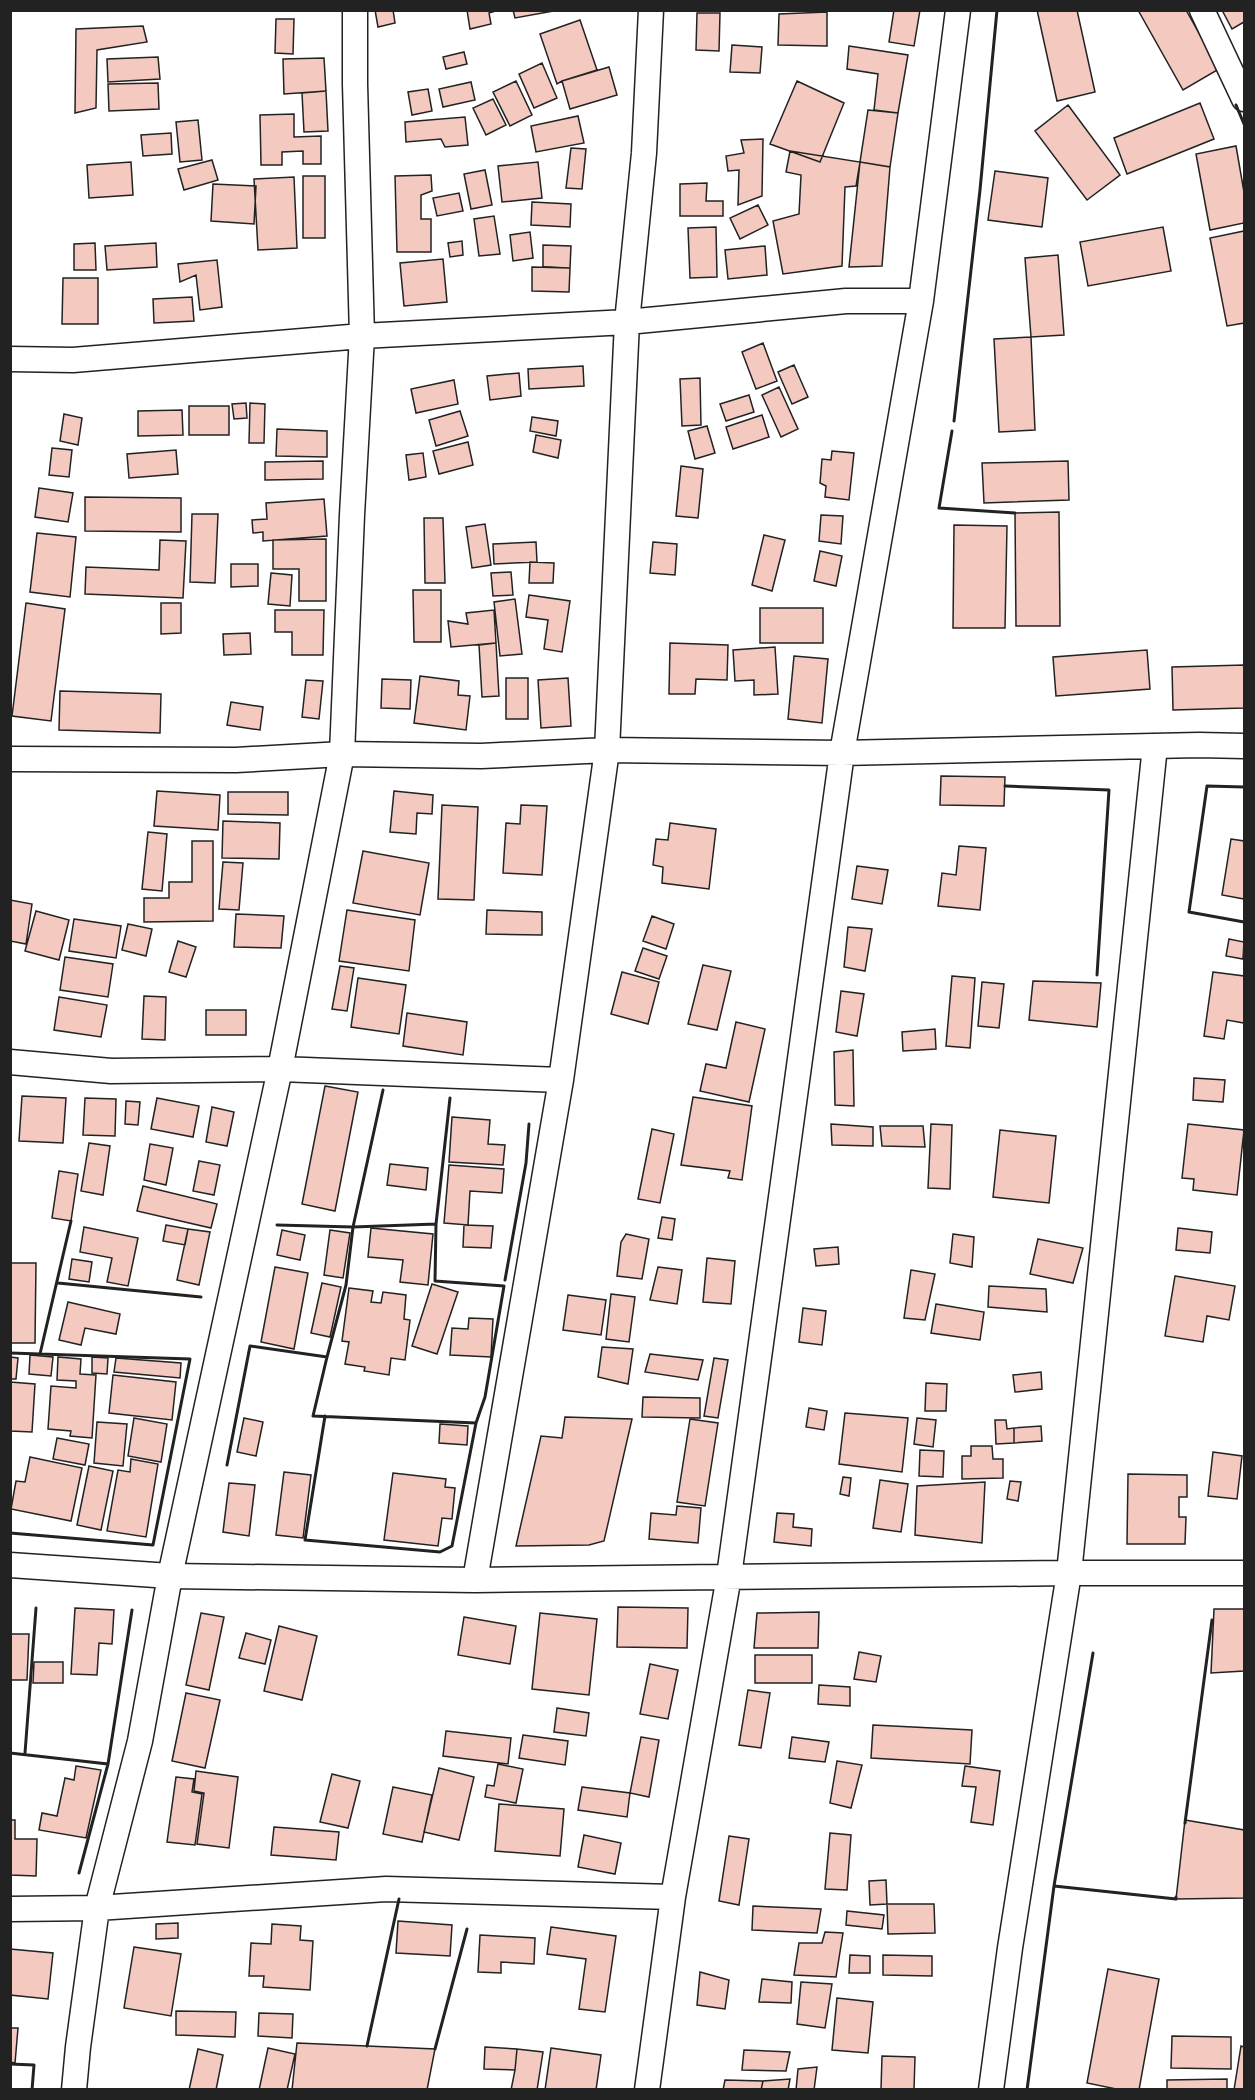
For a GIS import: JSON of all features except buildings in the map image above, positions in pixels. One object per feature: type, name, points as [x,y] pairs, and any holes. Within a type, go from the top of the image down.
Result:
[{"type":"street","points":[[74,2090],[97,1908],[140,1741],[170,1576],[280,1069],[342,754],[362,336],[355,84],[356,10]]},
{"type":"street","points":[[475,1580],[561,1080],[607,750],[627,322],[644,153],[651,10]]},
{"type":"street","points":[[647,2090],[673,1897],[729,1576],[842,753],[921,301],[958,10]]},
{"type":"street","points":[[1202,10],[1245,99]]},
{"type":"street","points":[[10,359],[73,360],[362,336],[627,322],[846,301],[921,301]]},
{"type":"street","points":[[991,2090],[1010,1947],[1069,1573],[1155,746]]},
{"type":"street","points":[[10,759],[237,760],[342,754],[481,756],[607,750],[842,753],[1245,746]]},
{"type":"street","points":[[10,1062],[111,1071],[280,1069],[561,1080]]},
{"type":"street","points":[[10,1565],[170,1576],[475,1580],[1245,1573]]},
{"type":"street","points":[[10,1909],[97,1908],[386,1889],[673,1897]]},
{"type":"wall","points":[[954,421],[980,190],[997,10]]},
{"type":"wall","points":[[1236,105],[1244,124]]},
{"type":"wall","points":[[952,431],[939,508],[1015,513]]},
{"type":"wall","points":[[1005,786],[1109,790],[1097,975]]},
{"type":"wall","points":[[1244,787],[1207,786],[1189,912],[1244,922]]},
{"type":"wall","points":[[327,1357],[346,1285],[353,1227],[383,1090]]},
{"type":"wall","points":[[277,1225],[353,1227],[436,1224],[450,1098]]},
{"type":"wall","points":[[505,1280],[526,1163],[529,1124]]},
{"type":"wall","points":[[40,1354],[71,1221]]},
{"type":"wall","points":[[325,1416],[305,1540],[440,1552],[452,1546],[476,1423],[485,1397],[504,1286],[435,1281],[436,1224]]},
{"type":"wall","points":[[58,1283],[201,1297]]},
{"type":"wall","points":[[227,1465],[250,1346],[327,1357],[313,1416],[476,1423]]},
{"type":"wall","points":[[10,1353],[190,1359],[153,1545],[10,1533]]},
{"type":"wall","points":[[25,1753],[36,1608]]},
{"type":"wall","points":[[79,1873],[108,1764],[132,1610]]},
{"type":"wall","points":[[1185,1823],[1212,1620]]},
{"type":"wall","points":[[1054,1886],[1093,1653]]},
{"type":"wall","points":[[10,1753],[108,1764]]},
{"type":"wall","points":[[1027,2090],[1054,1886],[1176,1899],[1176,1897]]},
{"type":"wall","points":[[367,2046],[399,1899]]},
{"type":"wall","points":[[435,2049],[467,1929]]},
{"type":"wall","points":[[10,2064],[34,2065],[32,2090]]}]
